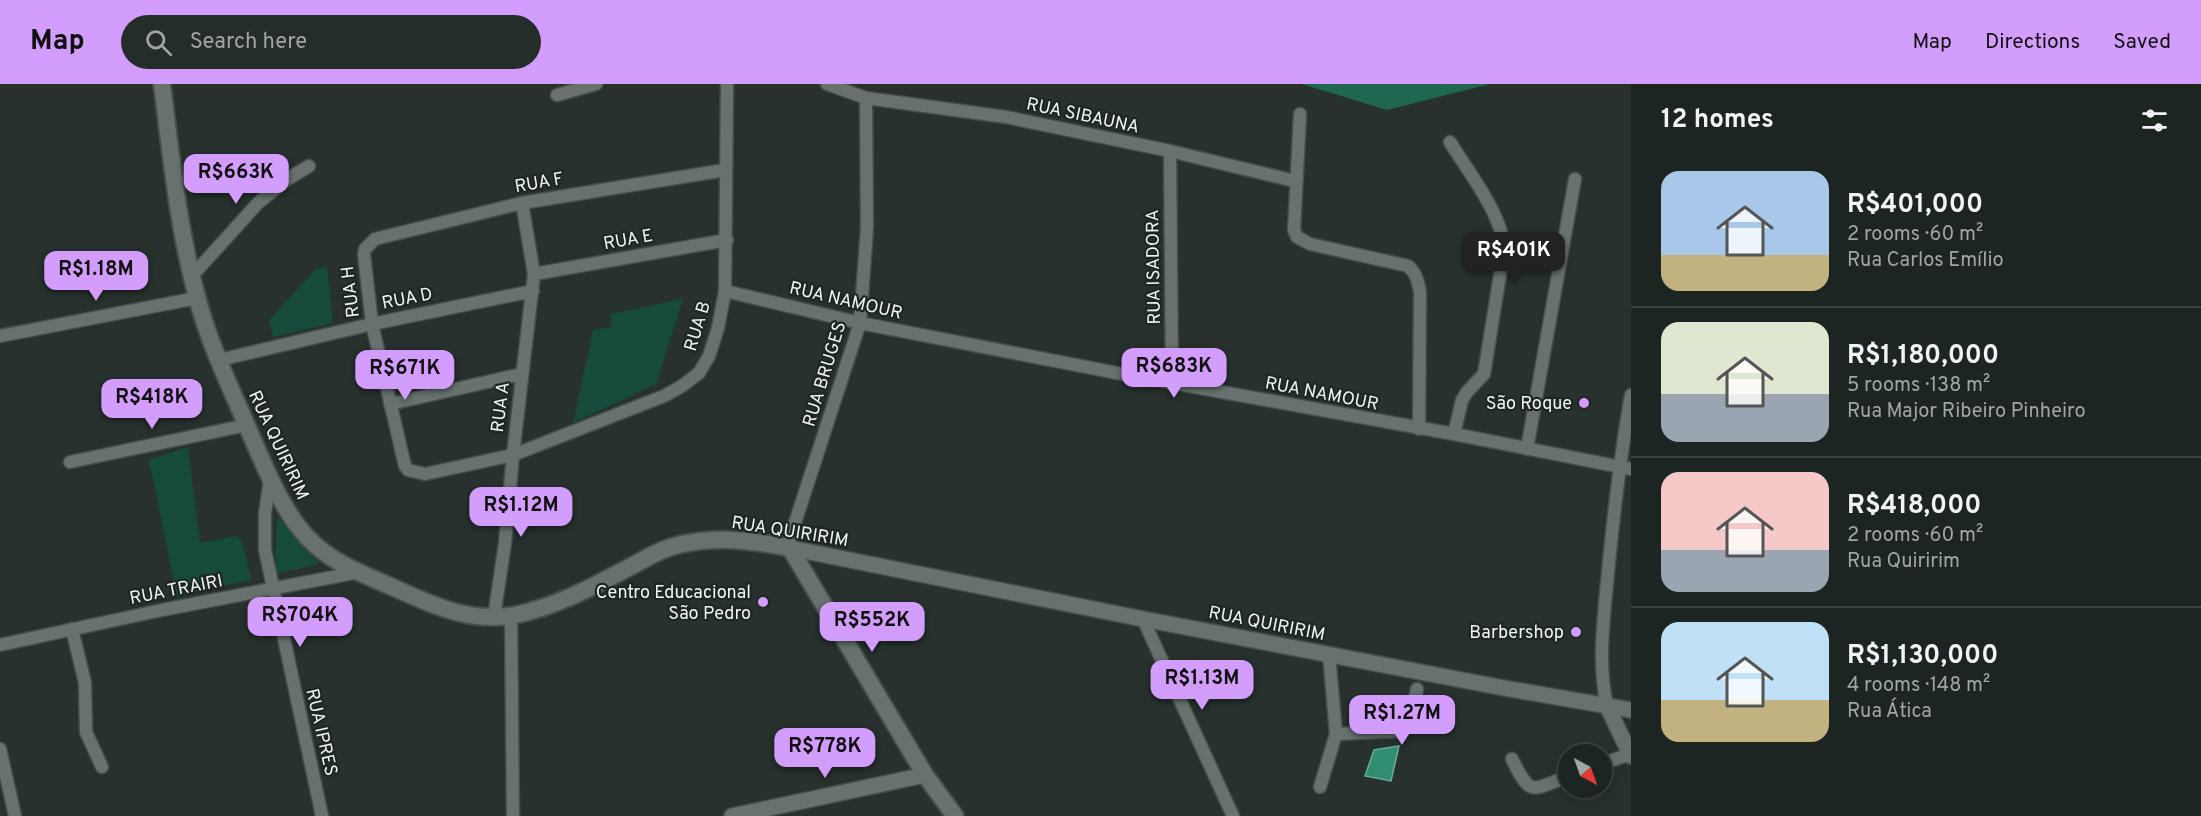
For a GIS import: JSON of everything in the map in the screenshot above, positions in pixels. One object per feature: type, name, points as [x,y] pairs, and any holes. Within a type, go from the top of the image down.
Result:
[{"type":"main road","name":"RUA QUIRIRIM","points":[[162,84],[171,162],[192,277],[219,360],[270,479],[307,538],[334,559],[430,604],[455,613],[503,616],[557,603],[668,548],[711,539],[746,540],[790,548]]},
{"type":"main road","points":[[790,548],[925,775],[955,816]]},
{"type":"street","points":[[556,95],[596,84]]},
{"type":"street","name":"RUA B","points":[[513,455],[664,396],[699,373],[709,356],[718,328],[725,291],[727,84]]},
{"type":"street","name":"RUA SIBAUNA","points":[[827,84],[866,98],[1006,117],[1170,151],[1295,182]]},
{"type":"street","name":"RUA BRUGES","points":[[790,548],[790,538],[860,323],[867,228],[866,98]]},
{"type":"street","points":[[1300,114],[1295,182],[1294,230],[1297,237],[1310,244],[1408,266],[1414,271],[1420,292],[1419,429]]},
{"type":"street","points":[[1450,142],[1493,212],[1504,238],[1484,374],[1462,400],[1454,435]]},
{"type":"street","name":"RUA ISADORA","points":[[1170,151],[1172,383]]},
{"type":"street","points":[[192,277],[258,203],[286,180],[309,166]]},
{"type":"street","name":"RUA F","points":[[365,249],[375,239],[522,203],[725,170]]},
{"type":"street","points":[[1527,449],[1575,179]]},
{"type":"street","name":"RUA A","points":[[513,816],[503,616],[505,543],[534,274],[522,203]]},
{"type":"street","name":"RUA E","points":[[534,274],[727,240]]},
{"type":"street","name":"RUA H","points":[[365,249],[372,324],[405,466],[415,473],[425,474],[513,455]]},
{"type":"street","name":"RUA D","points":[[219,360],[372,324],[533,291]]},
{"type":"street","name":"RUA NAMOUR","points":[[725,291],[860,323],[1625,468]]},
{"type":"street","points":[[0,336],[197,298]]},
{"type":"street","points":[[390,404],[522,374]]},
{"type":"street","points":[[1612,761],[1630,755],[1606,706],[1601,663],[1604,620],[1625,468],[1631,395]]},
{"type":"street","points":[[70,462],[247,425]]},
{"type":"street","name":"RUA IPRES","points":[[270,479],[263,538],[322,816]]},
{"type":"street","name":"RUA QUIRIRIM","points":[[790,548],[1143,619],[1631,710]]},
{"type":"street","name":"RUA TRAIRI","points":[[0,645],[359,572]]},
{"type":"street","points":[[1143,619],[1233,816]]},
{"type":"street","points":[[72,629],[86,689],[84,722],[86,732],[102,767]]},
{"type":"street","points":[[1320,787],[1336,734],[1329,654]]},
{"type":"street","points":[[1336,734],[1401,731],[1410,723],[1416,689]]},
{"type":"street","points":[[0,749],[15,816]]},
{"type":"street","points":[[1512,759],[1524,784],[1531,788],[1558,780]]},
{"type":"street","points":[[732,816],[925,775]]},
{"type":"shaded area","points":[[1302,84],[1490,84],[1387,110]]},
{"type":"shaded area","points":[[327,266],[333,323],[273,337],[269,320],[315,270]]},
{"type":"shaded area","points":[[683,299],[656,384],[573,423],[593,330],[611,327],[611,314]]},
{"type":"shaded area","points":[[188,447],[200,543],[237,536],[243,544],[251,580],[177,596],[149,460]]},
{"type":"shaded area","points":[[277,516],[319,564],[275,574]]},
{"type":"shaded area","points":[[1399,746],[1391,781],[1365,776],[1374,750]]},
{"type":"place","name":"São Roque","points":[[1584,403]]},
{"type":"place","name":"Centro Educacional São Pedro","points":[[763,602]]},
{"type":"place","name":"Barbershop","points":[[1576,632]]}]
